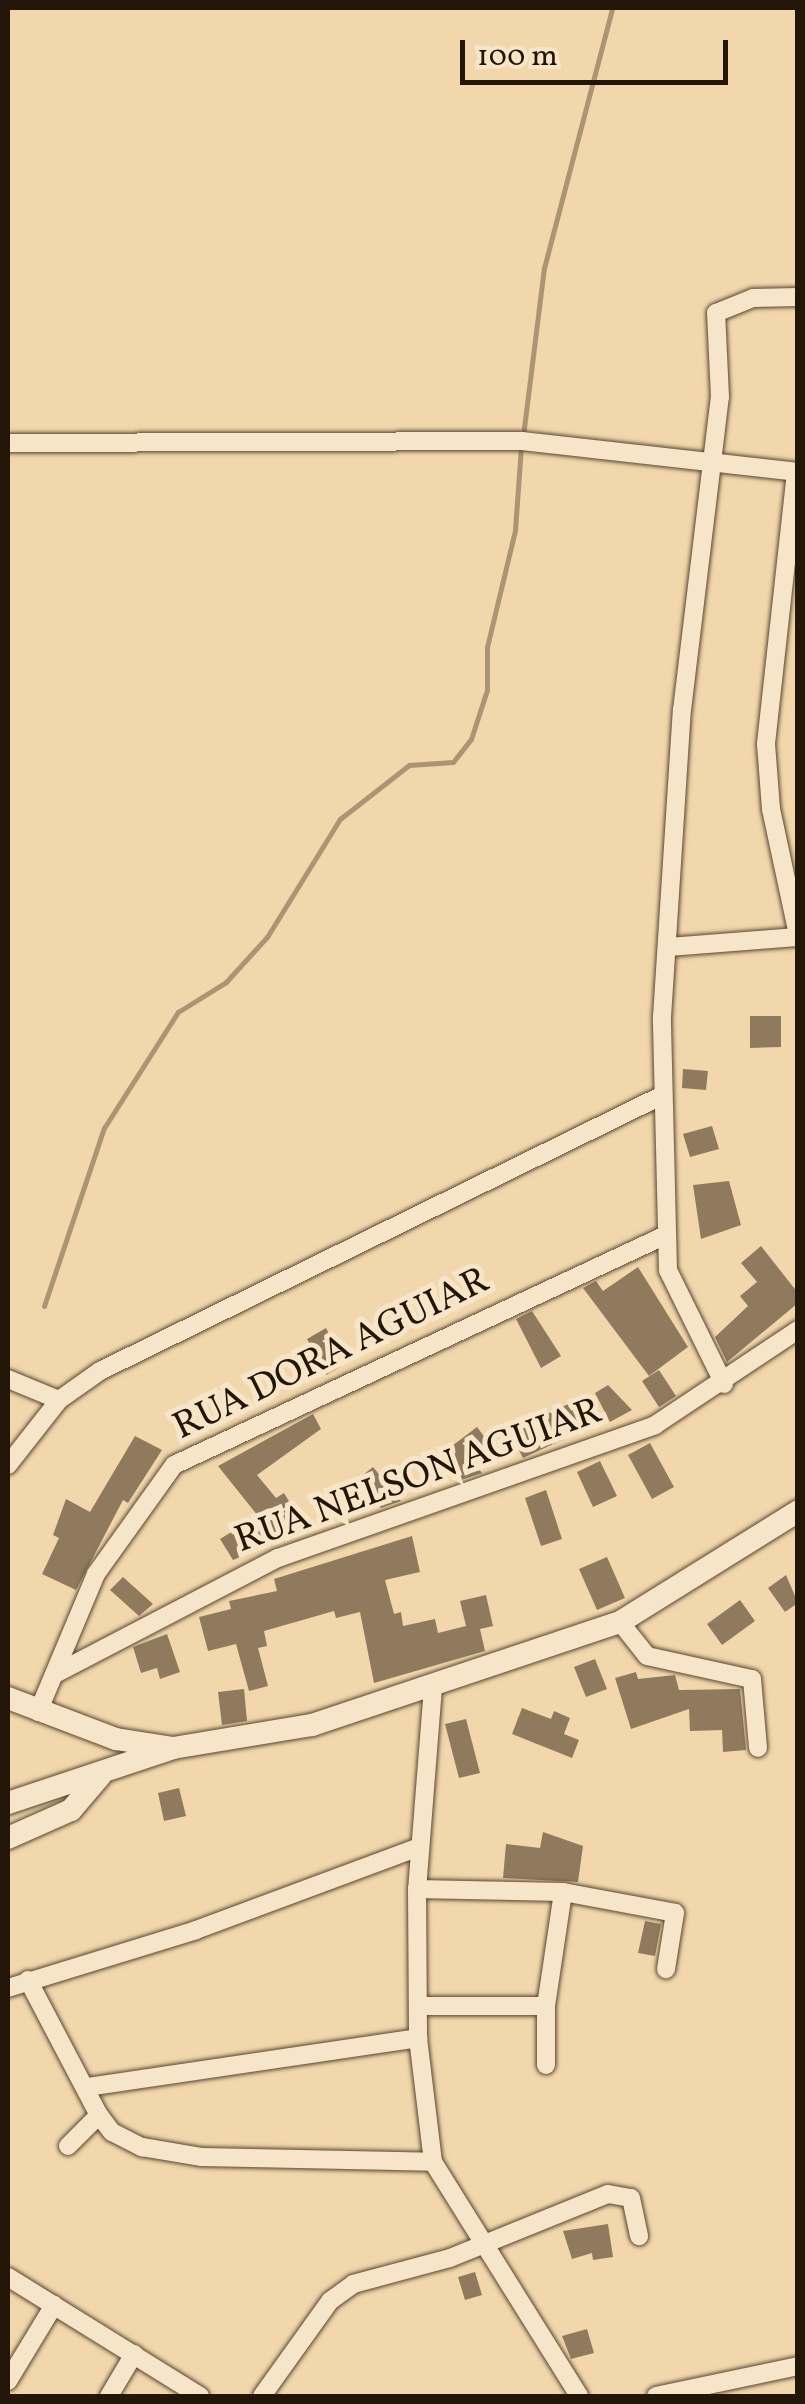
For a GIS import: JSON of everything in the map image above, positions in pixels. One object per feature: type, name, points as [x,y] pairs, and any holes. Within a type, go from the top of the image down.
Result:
[{"type":"main road","points":[[8,1802],[100,1776],[172,1748],[312,1726],[620,1622],[798,1511]]},
{"type":"main road","points":[[8,1698],[116,1739],[172,1748]]},
{"type":"main road","points":[[8,1838],[71,1810],[100,1776]]},
{"type":"street","points":[[724,1384],[681,1307],[668,1270],[663,1096],[668,946],[692,600],[720,397],[716,313],[753,298],[798,297]]},
{"type":"street","points":[[8,442],[522,441],[797,472],[766,744],[771,809],[798,936],[668,946]]},
{"type":"street","points":[[8,1465],[59,1400],[100,1372],[663,1096]]},
{"type":"street","name":"RUA DORA AGUIAR","points":[[38,1712],[96,1574],[174,1466],[666,1235]]},
{"type":"street","name":"RUA NELSON AGUIAR","points":[[55,1674],[278,1558],[655,1425],[724,1384],[798,1330]]},
{"type":"street","points":[[8,1379],[59,1400]]},
{"type":"street","points":[[620,1622],[647,1656],[752,1679],[758,1748]]},
{"type":"street","points":[[433,1687],[417,1848],[418,2038],[433,2162],[579,2396]]},
{"type":"street","points":[[8,1988],[196,1930],[417,1848]]},
{"type":"street","points":[[417,1889],[563,1892],[675,1913],[666,1969]]},
{"type":"street","points":[[546,2066],[546,2006],[563,1892]]},
{"type":"street","points":[[28,1980],[99,2115],[112,2132],[142,2147],[202,2156],[433,2162]]},
{"type":"street","points":[[419,2006],[546,2006]]},
{"type":"street","points":[[87,2087],[418,2038]]},
{"type":"street","points":[[68,2146],[99,2115]]},
{"type":"street","points":[[262,2396],[330,2302],[353,2284],[482,2243],[608,2194],[630,2198],[639,2236]]},
{"type":"street","points":[[8,2276],[200,2396]]},
{"type":"street","points":[[8,2381],[54,2305]]},
{"type":"street","points":[[109,2396],[134,2354]]},
{"type":"street","points":[[656,2396],[798,2366]]},
{"type":"building","points":[[750,1016],[781,1016],[781,1047],[750,1048]]},
{"type":"building","points":[[683,1069],[708,1071],[706,1090],[682,1088]]},
{"type":"building","points":[[712,1126],[719,1149],[690,1157],[683,1134]]},
{"type":"building","points":[[729,1181],[741,1225],[701,1239],[693,1185]]},
{"type":"building","points":[[761,1246],[798,1293],[798,1303],[727,1362],[715,1337],[748,1306],[740,1296],[757,1282],[741,1263]]},
{"type":"building","points":[[638,1267],[688,1347],[649,1376],[583,1288],[596,1281],[603,1291]]},
{"type":"building","points":[[532,1311],[561,1356],[541,1368],[516,1319]]},
{"type":"building","points":[[326,1328],[345,1364],[326,1375],[307,1339]]},
{"type":"building","points":[[659,1370],[676,1396],[659,1407],[642,1381]]},
{"type":"building","points":[[608,1385],[632,1410],[610,1422],[595,1393]]},
{"type":"building","points":[[573,1402],[586,1429],[523,1458],[509,1431]]},
{"type":"building","points":[[313,1414],[321,1429],[257,1475],[276,1498],[284,1493],[306,1529],[233,1560],[220,1539],[258,1516],[218,1466]]},
{"type":"building","points":[[477,1427],[495,1451],[476,1465],[482,1473],[458,1481],[442,1463],[452,1454],[448,1449]]},
{"type":"building","points":[[135,1436],[162,1450],[128,1503],[123,1500],[76,1590],[42,1574],[59,1538],[53,1535],[66,1499],[90,1512]]},
{"type":"building","points":[[650,1443],[674,1487],[652,1499],[628,1455]]},
{"type":"building","points":[[600,1461],[617,1496],[593,1507],[577,1472]]},
{"type":"building","points":[[373,1467],[401,1501],[381,1508],[358,1479]]},
{"type":"building","points":[[546,1490],[562,1539],[541,1546],[525,1498]]},
{"type":"building","points":[[412,1536],[420,1572],[385,1580],[394,1614],[401,1612],[403,1626],[435,1619],[438,1633],[466,1626],[460,1601],[486,1595],[493,1626],[480,1629],[485,1651],[374,1683],[360,1612],[336,1618],[334,1611],[264,1631],[267,1646],[258,1648],[268,1686],[249,1691],[236,1644],[208,1651],[199,1617],[231,1609],[229,1601],[277,1591],[274,1579]]},
{"type":"building","points":[[607,1557],[625,1598],[597,1610],[579,1569]]},
{"type":"building","points":[[786,1575],[798,1603],[785,1612],[768,1588]]},
{"type":"building","points":[[123,1577],[153,1604],[139,1616],[110,1590]]},
{"type":"building","points":[[740,1600],[755,1621],[722,1645],[707,1624]]},
{"type":"building","points":[[167,1634],[180,1672],[160,1679],[157,1668],[141,1673],[133,1647]]},
{"type":"building","points":[[595,1659],[607,1689],[586,1697],[574,1667]]},
{"type":"building","points":[[636,1672],[638,1679],[675,1675],[679,1690],[740,1689],[746,1750],[723,1752],[722,1730],[690,1731],[689,1709],[631,1729],[615,1678]]},
{"type":"building","points":[[244,1689],[247,1721],[222,1725],[218,1692]]},
{"type":"building","points":[[522,1708],[551,1719],[554,1711],[570,1718],[564,1734],[579,1740],[572,1758],[512,1734]]},
{"type":"building","points":[[466,1719],[480,1773],[459,1778],[445,1724]]},
{"type":"building","points":[[179,1788],[186,1816],[164,1821],[158,1793]]},
{"type":"building","points":[[543,1832],[583,1846],[578,1882],[503,1878],[506,1844],[540,1848]]},
{"type":"building","points":[[645,1921],[661,1924],[655,1956],[638,1953]]},
{"type":"building","points":[[608,2224],[613,2257],[593,2260],[592,2253],[572,2259],[563,2231]]},
{"type":"building","points":[[475,2272],[482,2295],[465,2300],[458,2277]]},
{"type":"building","points":[[587,2329],[594,2353],[571,2359],[562,2336]]},
{"type":"waterway","points":[[523,436],[544,268],[612,8]]},
{"type":"waterway","points":[[44,1306],[104,1128],[178,1012],[226,982],[267,937],[340,819],[409,765],[453,762],[471,739],[487,690],[487,647],[515,530],[521,447]]}]
